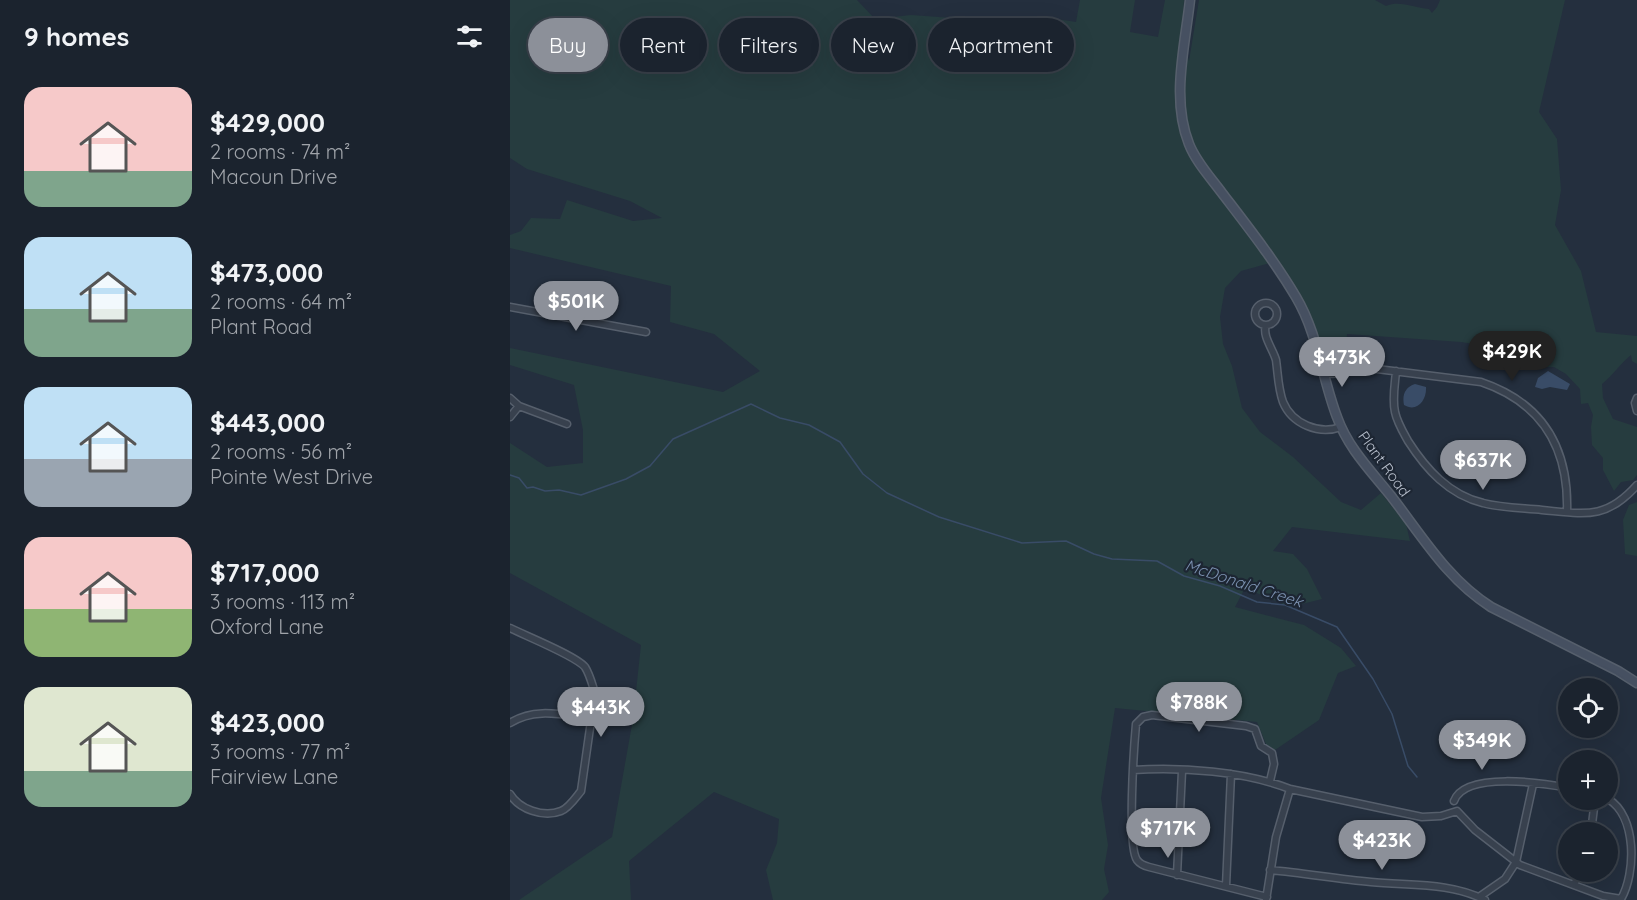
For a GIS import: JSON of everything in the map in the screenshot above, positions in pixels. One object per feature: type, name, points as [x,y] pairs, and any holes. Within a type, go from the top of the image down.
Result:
[{"type":"street","name":"Plant Road","points":[[1190,0],[1181,90],[1182,119],[1189,144],[1202,166],[1279,268],[1302,307],[1341,427],[1365,465],[1447,569],[1473,595],[1491,607],[1618,671],[1637,683]]},
{"type":"street","points":[[510,307],[646,332]]},
{"type":"street","points":[[1266,325],[1265,334],[1275,359],[1280,392],[1290,413],[1302,424],[1312,428],[1329,430],[1341,427]]},
{"type":"street","points":[[1324,373],[1333,375],[1349,372],[1358,367],[1481,382],[1501,389],[1521,401],[1540,418],[1552,439],[1566,478],[1567,512]]},
{"type":"street","points":[[1396,371],[1393,404],[1401,429],[1422,463],[1447,486],[1466,497],[1483,503],[1586,514],[1605,510],[1625,498],[1637,485]]},
{"type":"street","points":[[510,398],[519,406],[567,424]]},
{"type":"street","points":[[1637,398],[1635,403],[1637,411]]},
{"type":"street","points":[[510,417],[519,406]]},
{"type":"street","points":[[510,628],[573,657],[584,666],[595,693],[581,790],[574,799],[562,811],[547,813],[530,811],[515,802],[510,794]]},
{"type":"street","points":[[510,723],[520,716],[533,713],[591,718]]},
{"type":"street","points":[[1270,781],[1274,764],[1272,753],[1261,746],[1255,729],[1152,715],[1143,717],[1136,724],[1133,770],[1132,818],[1137,860],[1142,865],[1226,886],[1266,899],[1276,837],[1290,789]]},
{"type":"street","points":[[1133,770],[1231,774],[1422,817],[1441,816],[1457,811],[1464,821],[1516,862],[1574,884],[1602,898],[1620,899],[1630,873],[1632,848],[1630,834],[1618,807]]},
{"type":"street","points":[[1177,874],[1182,771]]},
{"type":"street","points":[[1226,886],[1231,774]]},
{"type":"street","points":[[1454,801],[1460,791],[1481,783],[1558,787]]},
{"type":"street","points":[[1270,870],[1444,888],[1482,899],[1505,879],[1516,862],[1533,784]]},
{"type":"green space","points":[[510,0],[857,0],[874,18],[831,18],[831,72],[916,72],[916,18],[884,18],[911,15],[953,18],[928,18],[928,72],[1074,72],[1074,22],[1076,22],[1080,0],[1135,0],[1130,32],[1158,37],[1165,0],[1184,0],[1182,35],[1189,61],[1199,0],[1375,0],[1386,6],[1402,4],[1429,9],[1432,13],[1440,0],[1565,0],[1539,112],[1557,139],[1561,190],[1555,225],[1581,271],[1596,332],[1637,336],[1637,364],[1632,361],[1631,355],[1602,384],[1603,398],[1613,419],[1637,427],[1637,475],[1633,480],[1621,482],[1614,491],[1603,470],[1603,458],[1592,445],[1593,415],[1588,403],[1581,404],[1580,389],[1566,374],[1554,367],[1531,367],[1494,347],[1461,342],[1347,334],[1345,361],[1327,363],[1311,347],[1305,323],[1270,263],[1241,271],[1225,288],[1220,317],[1223,344],[1232,366],[1242,408],[1260,432],[1293,457],[1341,502],[1361,510],[1381,493],[1406,524],[1410,541],[1292,527],[1273,551],[1293,554],[1307,569],[1322,599],[1290,607],[1245,588],[1235,607],[1304,625],[1341,648],[1356,666],[1338,673],[1319,720],[1275,750],[1266,744],[1257,722],[1115,708],[1101,798],[1108,845],[1104,869],[1109,892],[1102,900],[773,900],[766,870],[777,843],[779,819],[714,792],[629,861],[631,900],[519,900],[612,837],[633,719],[641,645],[510,573],[510,443],[547,467],[583,463],[583,430],[574,385],[510,365],[510,348],[723,392],[760,371],[714,334],[670,322],[671,286],[510,248],[510,235],[521,231],[531,218],[560,219],[567,200],[633,221],[662,218],[630,201],[527,169],[510,158]]},
{"type":"green space","points":[[1637,502],[1637,556],[1625,554],[1623,520],[1629,505]]},
{"type":"water","points":[[1548,371],[1570,384],[1567,390],[1535,387],[1538,378]]},
{"type":"water","points":[[1415,384],[1426,387],[1425,396],[1420,404],[1409,407],[1404,405],[1403,398],[1407,389]]},
{"type":"waterway","name":"McDonald Creek","points":[[510,475],[519,478],[527,488],[533,487],[545,491],[559,490],[581,495],[626,479],[650,466],[673,439],[751,404],[780,418],[809,425],[840,442],[863,474],[887,493],[939,517],[1022,543],[1066,541],[1094,554],[1112,559],[1157,561],[1184,576],[1220,586],[1257,602],[1285,605],[1337,627],[1373,679],[1392,714],[1408,766],[1417,777]]}]
